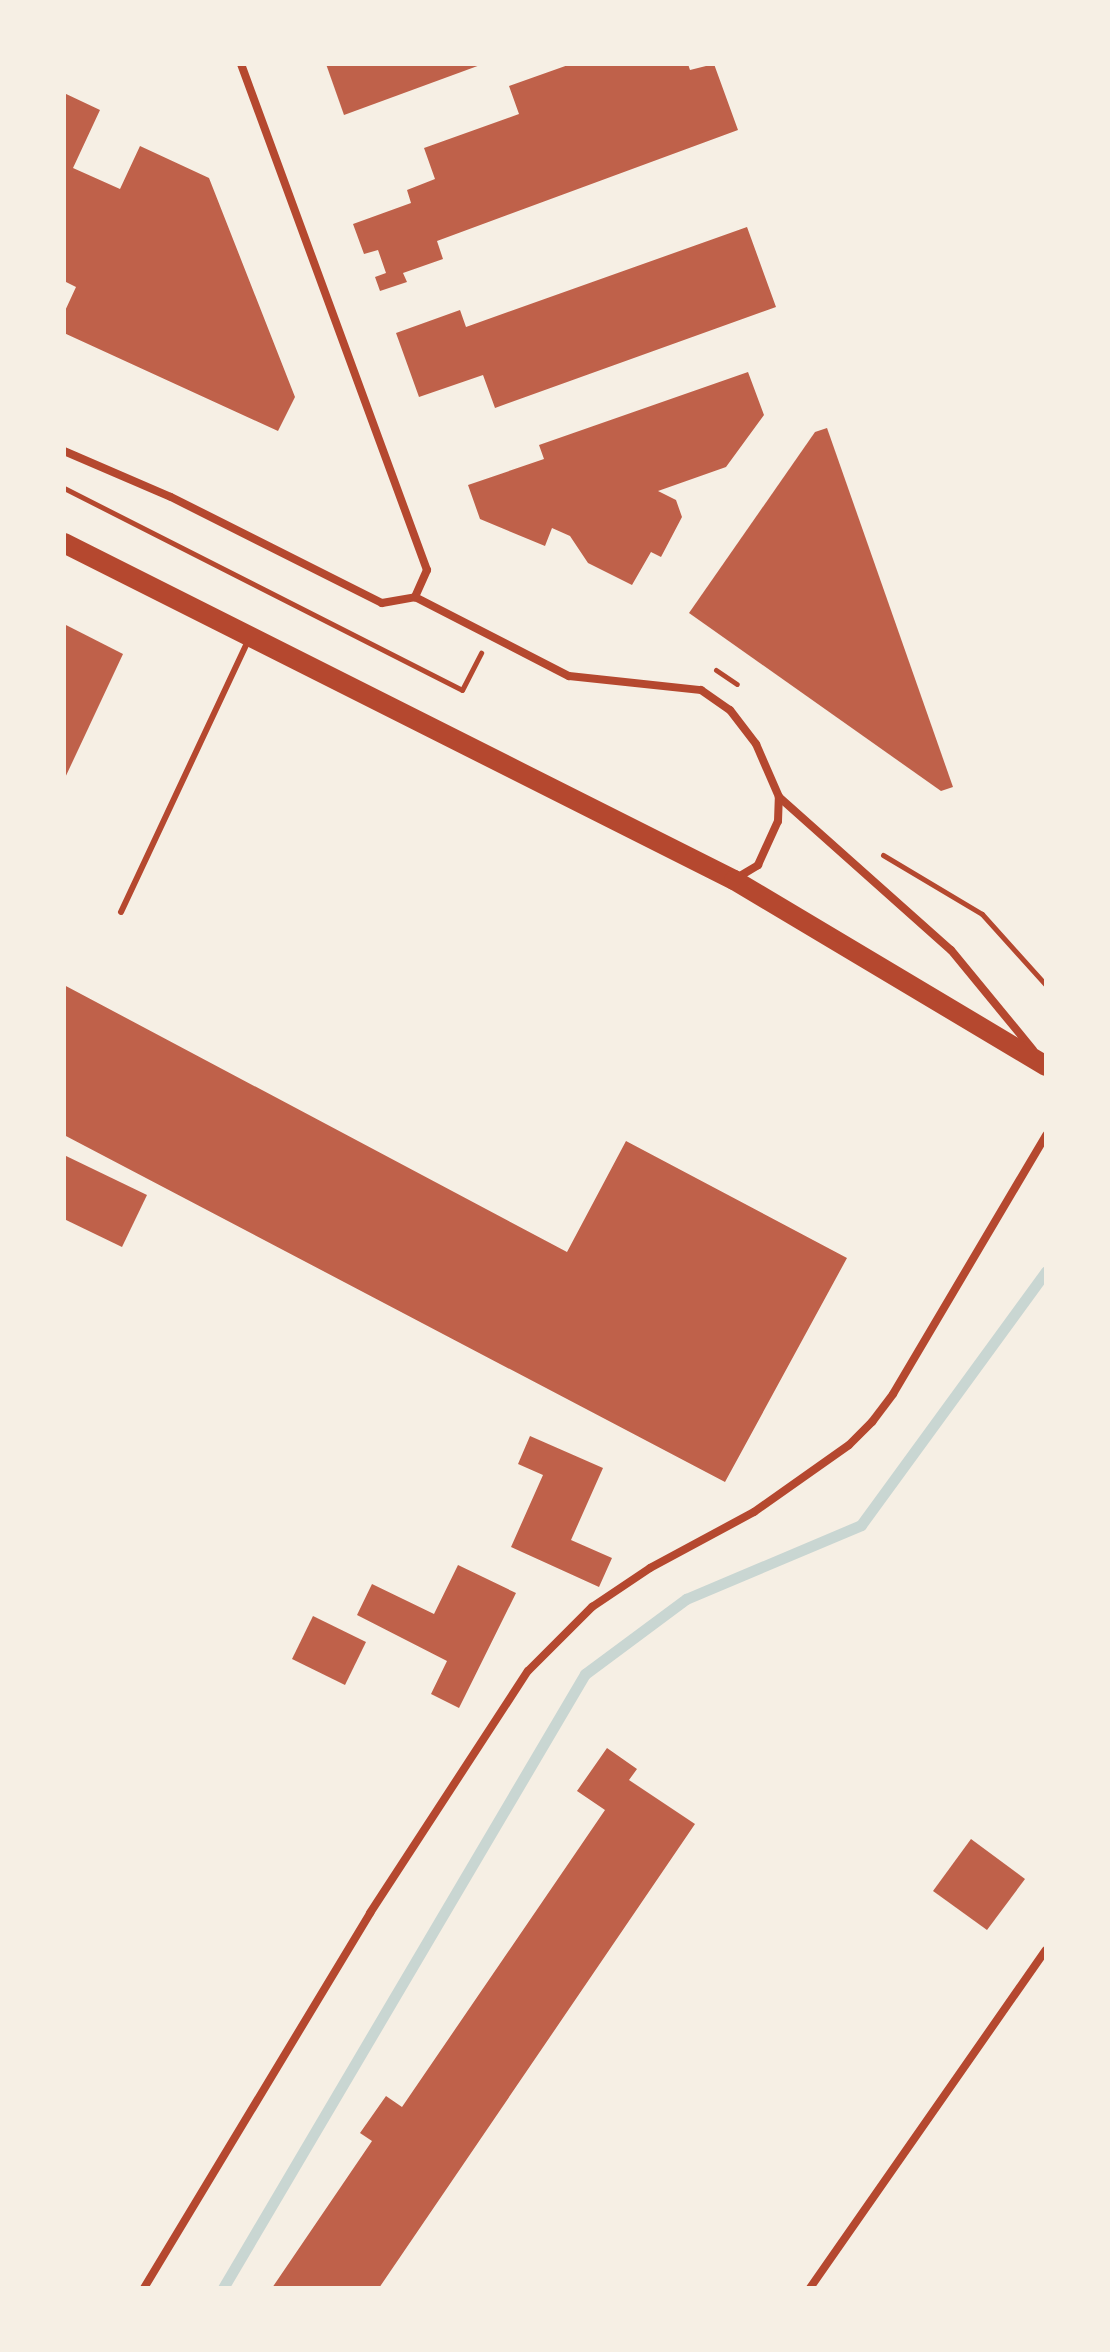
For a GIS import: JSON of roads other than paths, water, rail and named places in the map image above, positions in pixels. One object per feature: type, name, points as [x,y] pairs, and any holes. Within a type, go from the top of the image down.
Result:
[{"type":"main road","points":[[64,543],[734,880],[1044,1065]]},
{"type":"street","points":[[241,64],[419,545],[427,570],[415,597]]},
{"type":"street","points":[[64,451],[171,497],[382,603],[415,597],[569,676],[701,690],[742,724],[779,797],[951,950],[1044,1065]]},
{"type":"street","points":[[734,880],[758,865],[778,821],[779,797]]},
{"type":"street","points":[[144,2288],[370,1913],[528,1671],[592,1607],[650,1568],[754,1512],[849,1445],[872,1422],[893,1394],[1046,1135]]},
{"type":"street","points":[[810,2288],[1046,1950]]},
{"type":"lane","points":[[121,912],[252,635]]},
{"type":"waterway","points":[[223,2288],[585,1674],[686,1599],[861,1525],[1046,1271]]}]
